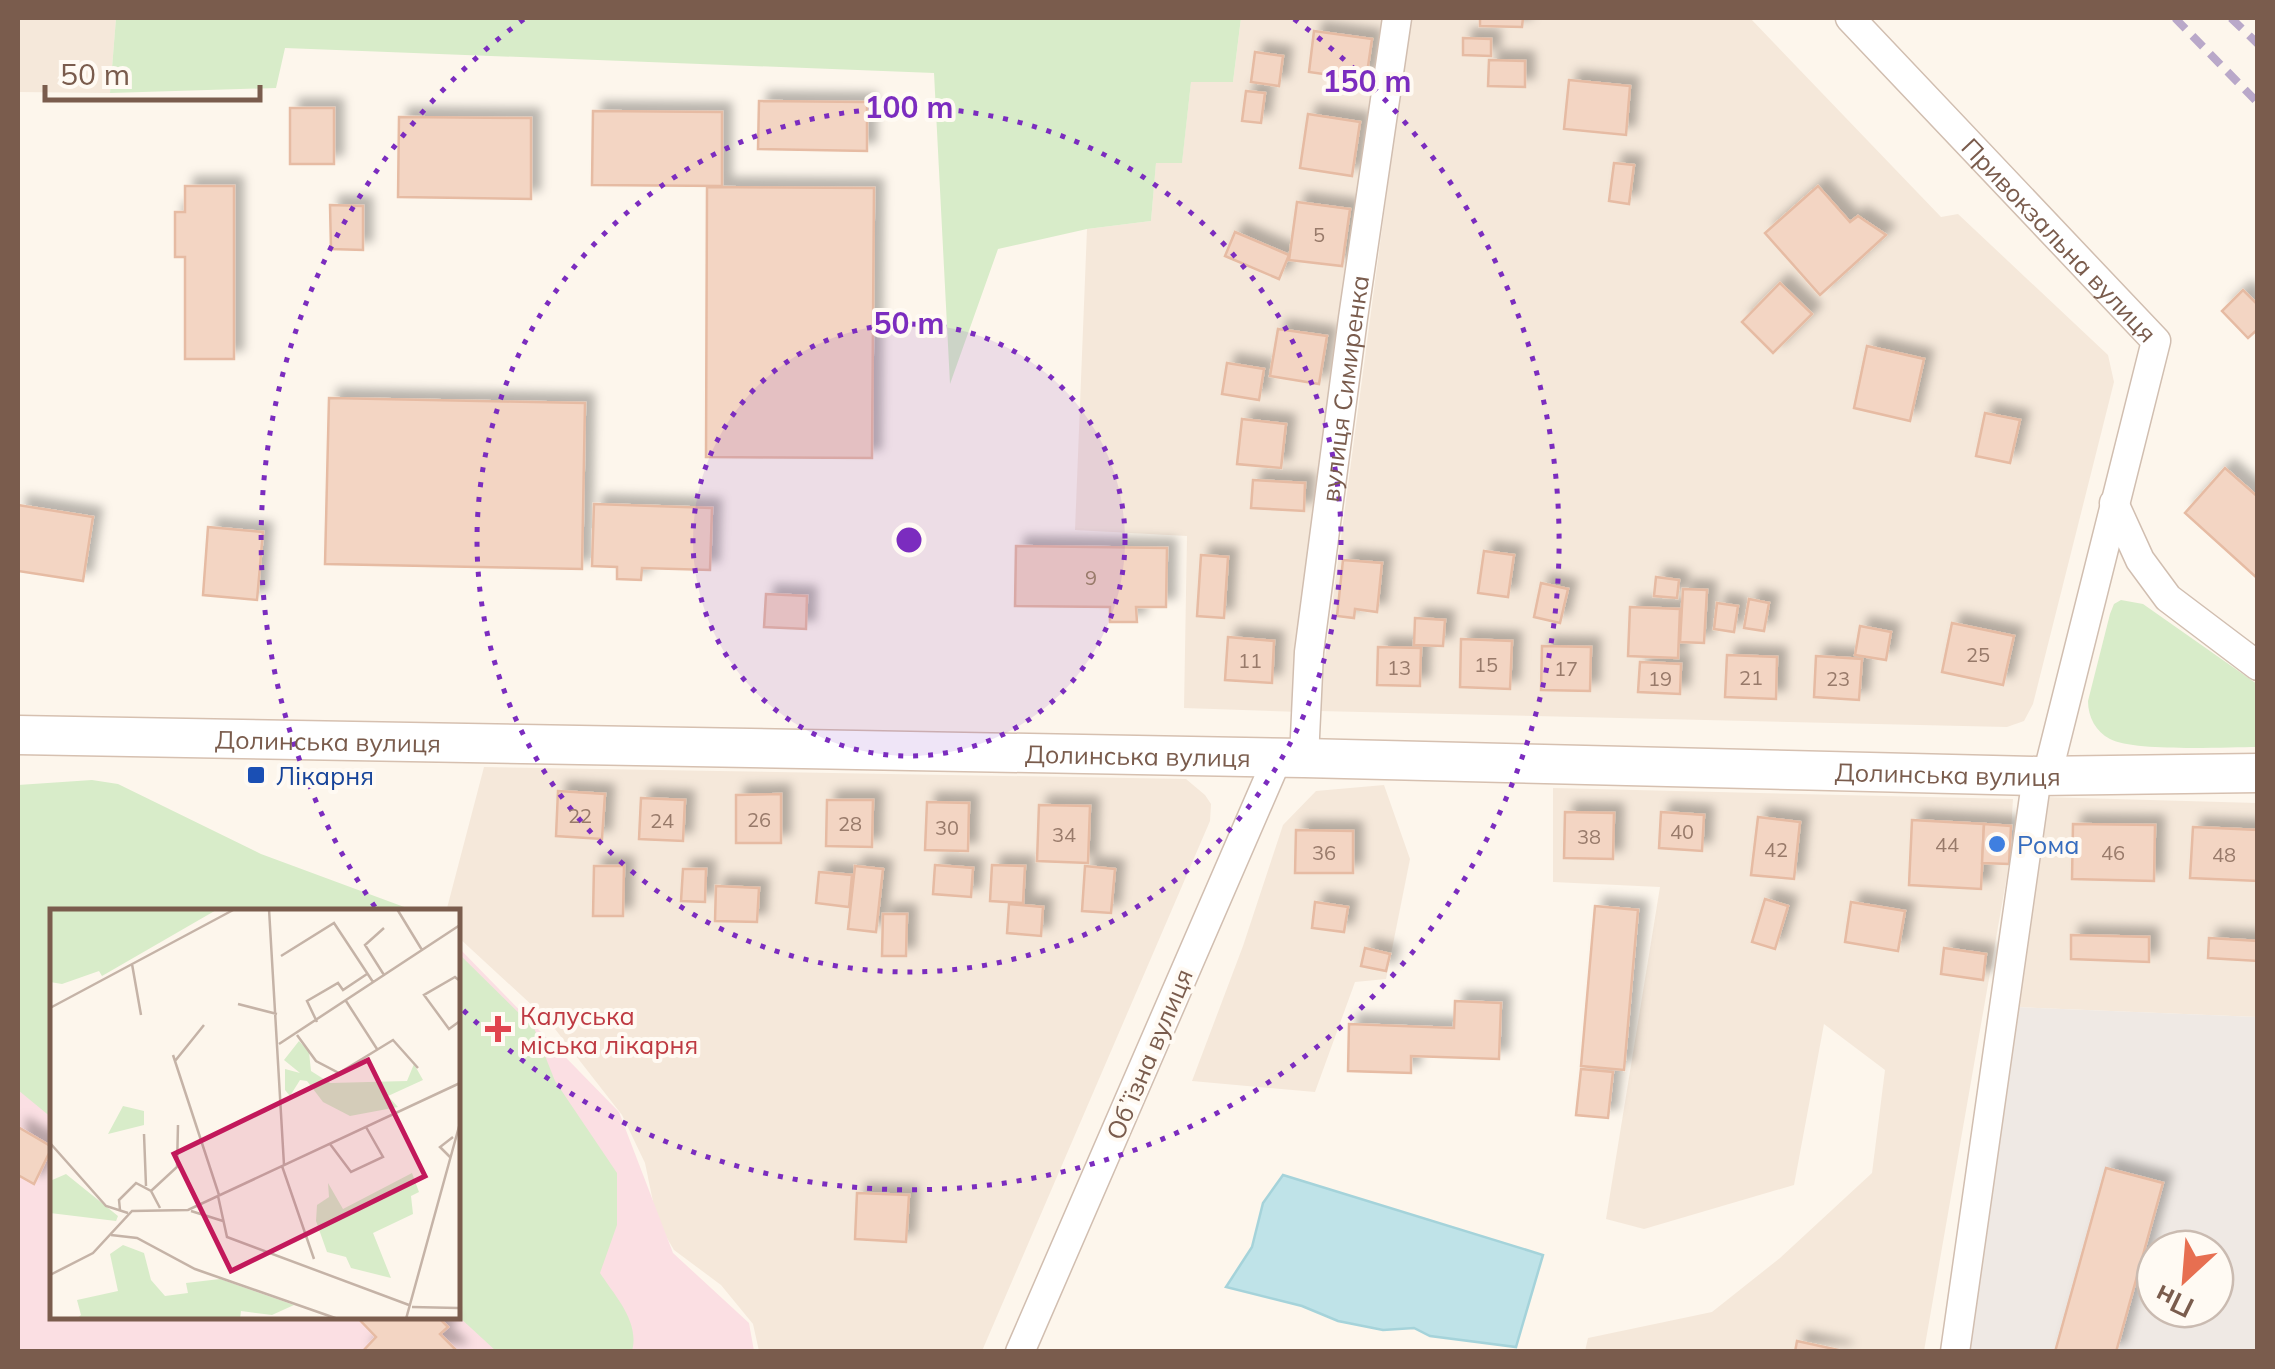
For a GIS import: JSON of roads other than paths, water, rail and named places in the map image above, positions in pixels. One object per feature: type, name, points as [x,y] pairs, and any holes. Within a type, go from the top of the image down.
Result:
[{"type":"main road","name":"Долинська вулиця","points":[[18,735],[2042,776],[2258,773]]},
{"type":"street","name":"вулиця Симиренка","points":[[1291,758],[1310,652],[1350,337],[1397,18]]},
{"type":"street","name":"Привокзальна вулиця","points":[[1850,18],[2156,340],[2042,776],[1955,1352]]},
{"type":"street","points":[[2114,503],[2140,560],[2168,598],[2258,666]]},
{"type":"street","name":"Обʼїзна вулиця","points":[[1020,1352],[1291,758]]},
{"type":"water","points":[[1283,1175],[1543,1255],[1516,1347],[1430,1336],[1414,1328],[1383,1330],[1338,1321],[1302,1306],[1226,1287],[1252,1247],[1263,1203]]},
{"type":"railway","points":[[2175,18],[2258,103]]},
{"type":"railway","points":[[2231,18],[2258,44]]},
{"type":"place","name":"Лікарня","points":[[256,775]]},
{"type":"place","name":"Рома","points":[[1997,844]]},
{"type":"place","name":"Калуська міська лікарня","points":[[498,1029]]}]
